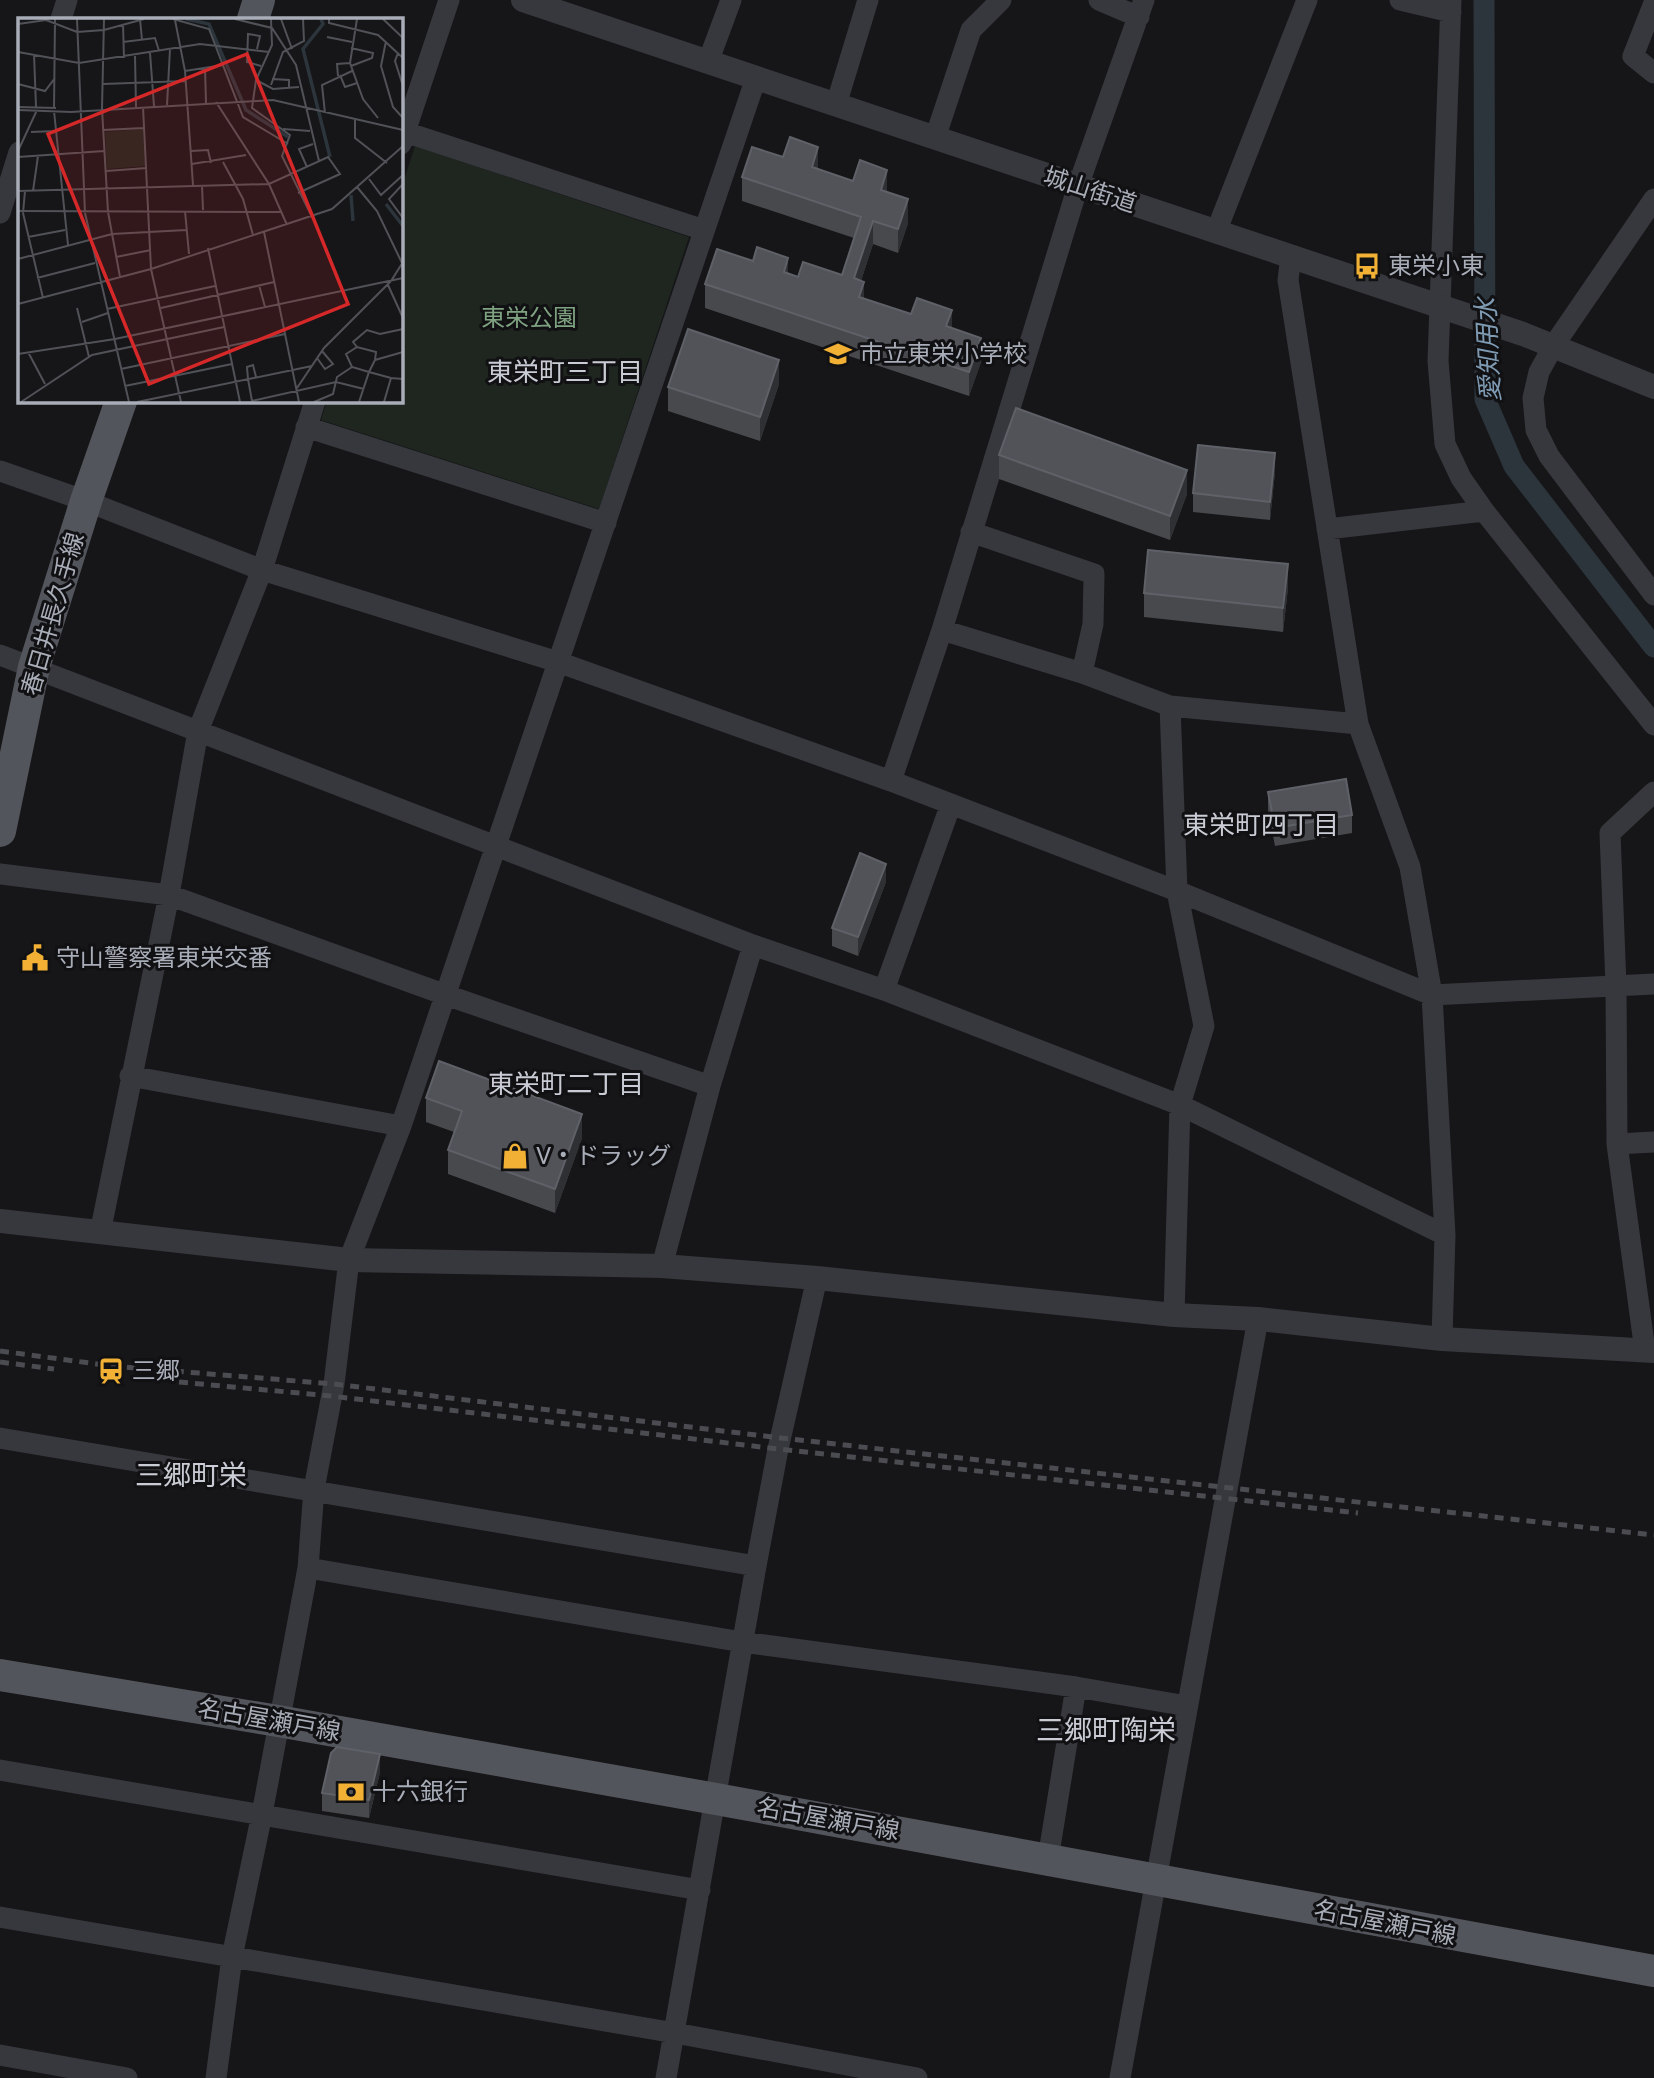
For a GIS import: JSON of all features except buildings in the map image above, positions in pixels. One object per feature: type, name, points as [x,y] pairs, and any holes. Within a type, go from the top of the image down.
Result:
[{"type":"main road","points":[[253,18],[259,0]]},
{"type":"main road","name":"春日井長久手線","points":[[0,831],[34,667],[86,501],[121,402]]},
{"type":"main road","name":"名古屋瀬戸線","points":[[0,1675],[278,1721],[716,1799],[1654,1972]]},
{"type":"street","points":[[61,18],[66,0]]},
{"type":"street","points":[[449,0],[403,139],[704,230]]},
{"type":"street","name":"城山街道","points":[[523,0],[1523,334],[1654,387]]},
{"type":"street","points":[[708,62],[731,0]]},
{"type":"street","points":[[836,105],[867,0]]},
{"type":"street","points":[[935,138],[971,30],[1000,0]]},
{"type":"street","points":[[891,781],[942,630],[1078,186],[1141,9],[1099,0]]},
{"type":"street","points":[[1216,232],[1307,0]]},
{"type":"street","points":[[1400,0],[1451,6],[1443,247],[1447,309],[1438,361],[1445,444],[1461,478],[1484,511],[1654,725]]},
{"type":"street","points":[[1654,3],[1633,56],[1654,74]]},
{"type":"street","points":[[216,2078],[232,1957],[308,1568],[314,1489],[334,1384],[349,1260],[401,1126],[756,78]]},
{"type":"street","points":[[0,213],[13,165]]},
{"type":"street","points":[[1651,210],[1554,345],[1539,372],[1533,398],[1536,430],[1549,456],[1654,595]]},
{"type":"street","points":[[1291,256],[1288,280],[1358,724],[1410,867],[1432,995],[1445,1235],[1442,1339]]},
{"type":"street","points":[[100,1233],[169,895],[198,731],[262,570],[315,402]]},
{"type":"street","points":[[306,427],[606,523]]},
{"type":"street","points":[[0,471],[86,501],[262,570],[558,662],[891,781],[1177,891],[1432,995],[1654,984]]},
{"type":"street","points":[[1327,529],[1484,511]]},
{"type":"street","points":[[971,531],[1094,574],[1093,624],[1082,673]]},
{"type":"street","points":[[942,630],[1082,673],[1170,706],[1358,724]]},
{"type":"street","points":[[0,655],[753,945],[884,990],[1180,1105],[1445,1235]]},
{"type":"street","points":[[1170,706],[1177,891],[1204,1026],[1180,1105],[1174,1315]]},
{"type":"street","points":[[0,1221],[349,1260],[662,1266],[817,1278],[1174,1315],[1258,1319],[1442,1339],[1650,1351],[1617,1143],[1616,985],[1610,833],[1654,792]]},
{"type":"street","points":[[884,990],[951,804]]},
{"type":"street","points":[[0,874],[169,895],[710,1086]]},
{"type":"street","points":[[662,1266],[710,1086],[753,945]]},
{"type":"street","points":[[130,1076],[401,1126]]},
{"type":"street","points":[[1617,1143],[1654,1142]]},
{"type":"street","points":[[666,2078],[755,1566],[817,1278]]},
{"type":"street","points":[[1119,2078],[1258,1319]]},
{"type":"street","points":[[0,1438],[314,1489],[755,1566]]},
{"type":"street","points":[[308,1568],[742,1642],[1076,1687],[1186,1706]]},
{"type":"street","points":[[1048,1859],[1076,1687]]},
{"type":"street","points":[[0,1770],[700,1890]]},
{"type":"street","points":[[0,1917],[675,2033],[917,2078]]},
{"type":"street","points":[[0,2055],[127,2078]]},
{"type":"green space","name":"東栄公園","points":[[415,146],[689,237],[599,509],[321,420],[327,402],[402,402],[402,186]]},
{"type":"waterway","name":"愛知用水","points":[[1484,0],[1485,399],[1514,466],[1654,647]]},
{"type":"railway","points":[[0,1351],[112,1366],[334,1384],[781,1438],[1654,1535]]},
{"type":"railway","points":[[0,1362],[54,1369]]},
{"type":"railway","points":[[179,1382],[331,1396],[1358,1513]]},
{"type":"place","name":"東栄小東","points":[[1367,266]]},
{"type":"place","name":"市立東栄小学校","points":[[838,354]]},
{"type":"place","name":"守山警察署東栄交番","points":[[35,958]]},
{"type":"place","name":"V・ドラッグ","points":[[515,1156]]},
{"type":"place","name":"三郷","points":[[111,1371]]},
{"type":"place","name":"十六銀行","points":[[351,1792]]},
{"type":"district","name":"東栄町三丁目","points":[[565,372]]},
{"type":"district","name":"東栄町四丁目","points":[[1261,825]]},
{"type":"district","name":"東栄町二丁目","points":[[566,1084]]},
{"type":"district","name":"三郷町栄","points":[[191,1475]]},
{"type":"district","name":"三郷町陶栄","points":[[1106,1730]]}]
